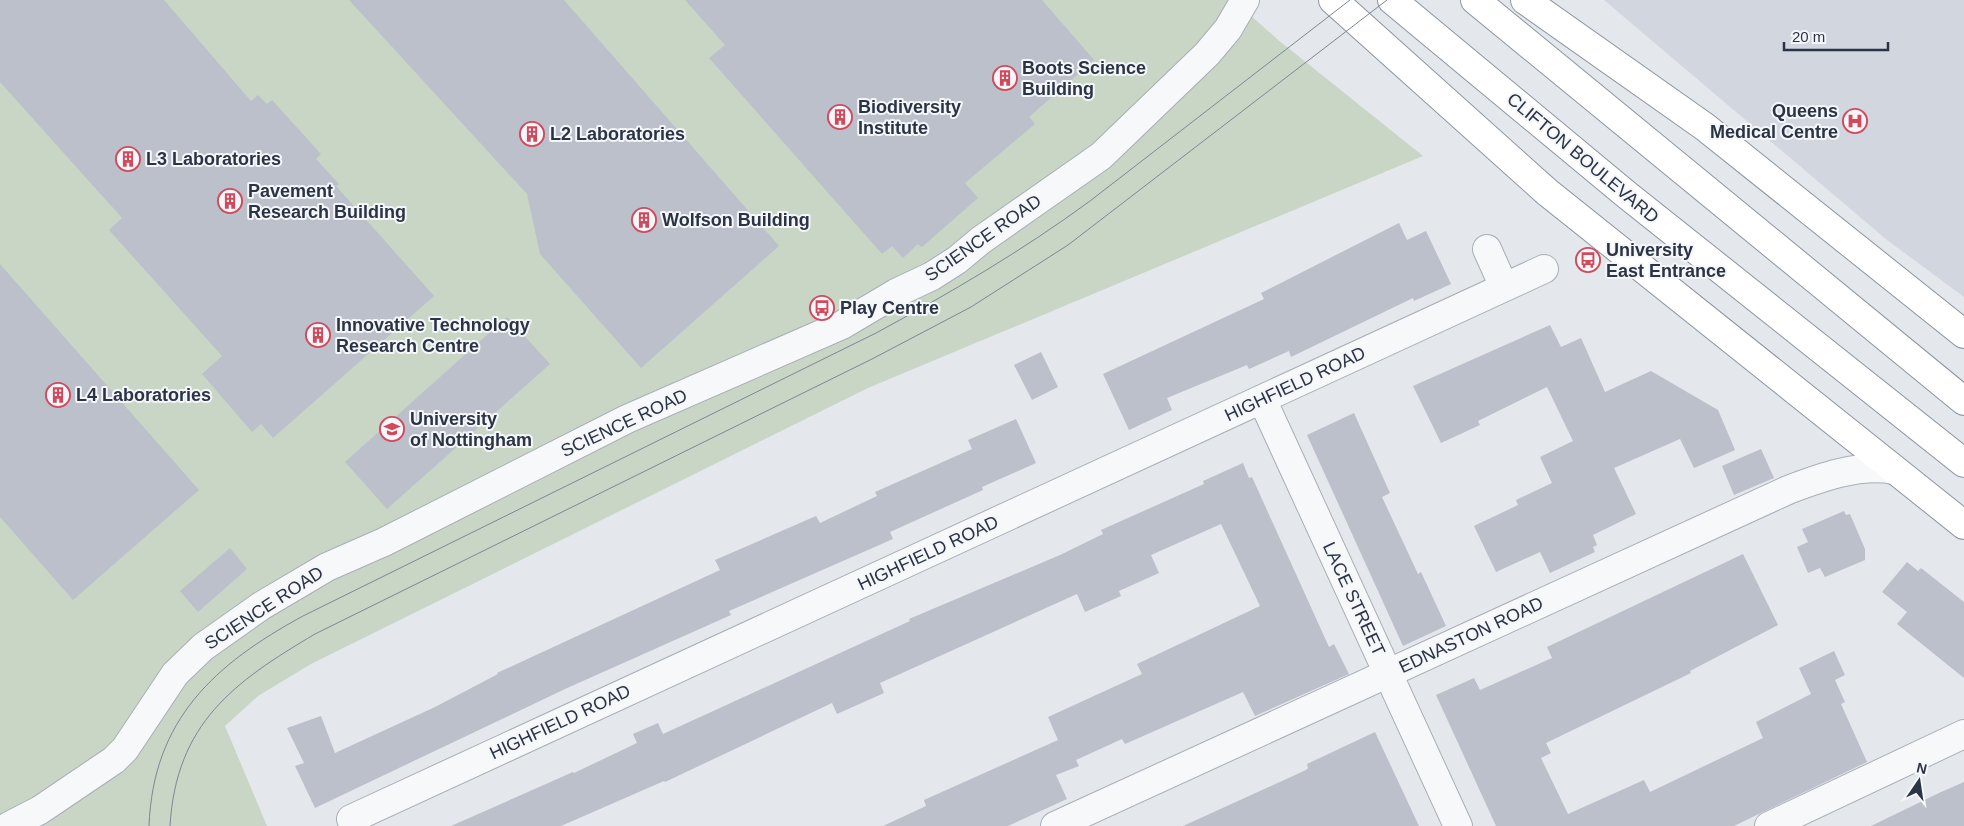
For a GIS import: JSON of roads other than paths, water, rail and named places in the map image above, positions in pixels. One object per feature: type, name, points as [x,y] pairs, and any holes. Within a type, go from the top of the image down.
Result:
[{"type":"highway","points":[[1333,0],[1547,192],[1964,525]]},
{"type":"highway","name":"CLIFTON BOULEVARD","points":[[1392,0],[1627,195],[1964,463]]},
{"type":"highway","points":[[1475,0],[1964,401]]},
{"type":"highway","points":[[1531,2],[1705,127],[1964,334]]},
{"type":"street","name":"SCIENCE ROAD","points":[[9,826],[40,810],[114,760],[125,749],[175,674],[202,647],[261,606],[327,567],[384,542],[627,419],[842,324],[896,293],[932,276],[1100,156],[1207,54],[1228,29],[1241,7]]},
{"type":"street","points":[[1487,249],[1504,287]]},
{"type":"street","name":"HIGHFIELD ROAD","points":[[352,822],[1544,269]]},
{"type":"street","name":"LACE STREET","points":[[1262,399],[1458,826]]},
{"type":"street","name":"EDNASTON ROAD","points":[[1055,826],[1788,490],[1825,478],[1869,468],[1894,470]]},
{"type":"street","points":[[1769,826],[1964,734]]},
{"type":"tram line","points":[[149,826],[153,788],[162,755],[176,725],[195,699],[217,675],[242,654],[271,634],[303,616],[876,333],[931,303],[1012,254],[1090,201],[1350,0]]},
{"type":"tram line","points":[[170,826],[175,790],[184,759],[197,733],[214,709],[259,670],[315,634],[872,359],[971,307],[1068,245],[1387,0]]},
{"type":"place","name":"Boots Science Building","points":[[1005,78]]},
{"type":"place","name":"Biodiversity Institute","points":[[840,117]]},
{"type":"place","name":"Queens Medical Centre","points":[[1855,121]]},
{"type":"place","name":"L2 Laboratories","points":[[532,134]]},
{"type":"place","name":"L3 Laboratories","points":[[128,159]]},
{"type":"place","name":"Pavement Research Building","points":[[230,201]]},
{"type":"place","name":"Wolfson Building","points":[[644,220]]},
{"type":"place","name":"University East Entrance","points":[[1588,260]]},
{"type":"place","name":"Play Centre","points":[[822,308]]},
{"type":"place","name":"Innovative Technology Research Centre","points":[[318,335]]},
{"type":"place","name":"L4 Laboratories","points":[[58,395]]},
{"type":"place","name":"University of Nottingham","points":[[392,429]]}]
